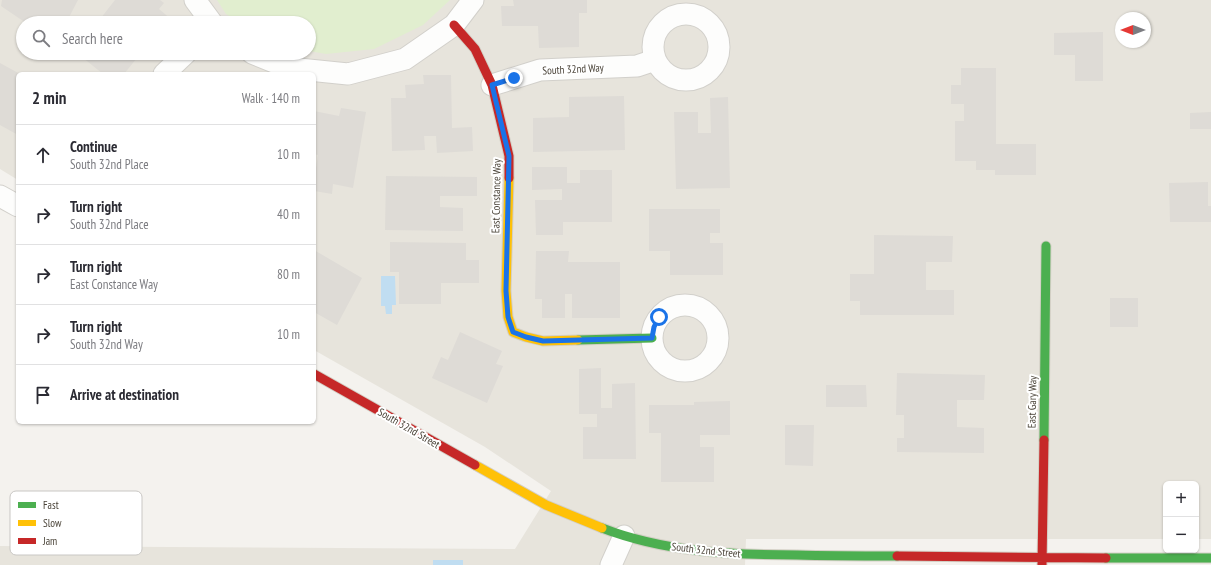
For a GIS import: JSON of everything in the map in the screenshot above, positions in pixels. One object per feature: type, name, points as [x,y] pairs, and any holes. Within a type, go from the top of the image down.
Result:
[{"type":"street","points":[[195,0],[207,16]]},
{"type":"street","points":[[316,72],[348,74],[406,59],[454,25],[473,0]]},
{"type":"street","name":"East Constance Way","points":[[454,25],[475,50],[492,85],[509,156],[506,291],[508,317],[513,332],[543,341],[652,338]]},
{"type":"street","points":[[166,72],[179,60]]},
{"type":"street","points":[[266,60],[288,71],[308,72]]},
{"type":"street","name":"South 32nd Way","points":[[492,85],[540,70],[637,66],[655,60]]},
{"type":"street","points":[[0,196],[16,205]]},
{"type":"street","name":"East Gary Way","points":[[1042,562],[1046,246]]},
{"type":"street","name":"South 32nd Street","points":[[316,375],[546,505],[585,522],[624,536],[657,544],[723,554],[756,555],[1042,562],[1211,558]]},
{"type":"street","points":[[611,565],[624,536]]},
{"type":"street","points":[[624,536],[626,565]]},
{"type":"shaded area","points":[[0,0],[1211,0],[1211,539],[1199,539],[1199,481],[1163,481],[1163,539],[746,539],[745,565],[0,565],[0,546],[10,546],[10,555],[142,555],[142,547],[515,549],[551,491],[485,447],[316,351],[316,72],[16,72],[16,179],[0,169]]},
{"type":"green space","points":[[217,0],[450,0],[423,25],[374,49],[326,54],[316,52],[316,16],[229,16],[226,14]]},
{"type":"water","points":[[381,276],[395,276],[396,305],[392,305],[392,314],[386,314],[385,306],[381,306]]},
{"type":"water","points":[[433,560],[463,560],[463,565],[433,565]]},
{"type":"building","points":[[2,0],[78,0],[70,16],[16,16],[1,6]]},
{"type":"building","points":[[115,0],[160,0],[164,3],[159,9],[167,16],[102,16]]},
{"type":"building","points":[[513,0],[587,0],[587,13],[579,13],[579,47],[539,48],[538,26],[502,26],[501,6],[514,6]]},
{"type":"building","points":[[1103,32],[1103,81],[1075,81],[1075,55],[1054,55],[1054,33]]},
{"type":"building","points":[[86,60],[135,60],[126,72],[101,72]]},
{"type":"building","points":[[0,63],[16,72],[16,134],[0,125]]},
{"type":"building","points":[[961,68],[996,68],[996,144],[1036,144],[1036,175],[995,175],[995,170],[976,170],[976,161],[955,161],[955,121],[964,121],[964,104],[951,104],[951,85],[961,85]]},
{"type":"building","points":[[423,75],[451,75],[452,128],[472,127],[473,151],[437,153],[436,136],[424,136],[425,150],[392,151],[391,98],[406,98],[405,85],[424,84]]},
{"type":"building","points":[[624,96],[625,150],[533,152],[533,118],[569,117],[569,97]]},
{"type":"building","points":[[728,97],[730,188],[676,189],[674,112],[698,112],[698,133],[711,133],[710,98]]},
{"type":"building","points":[[341,108],[366,112],[353,188],[333,184],[332,194],[316,191],[316,168],[318,155],[316,154],[316,111],[339,116]]},
{"type":"building","points":[[1211,112],[1211,129],[1190,129],[1190,113]]},
{"type":"building","points":[[532,167],[567,167],[567,183],[580,183],[580,170],[612,170],[612,222],[563,222],[563,235],[536,235],[535,200],[562,200],[562,189],[532,190]]},
{"type":"building","points":[[386,176],[477,177],[477,196],[440,196],[440,207],[463,208],[463,231],[385,230]]},
{"type":"building","points":[[1208,182],[1208,206],[1211,206],[1211,222],[1170,222],[1169,183]]},
{"type":"building","points":[[649,209],[720,209],[720,233],[710,233],[710,243],[723,243],[723,275],[670,275],[670,251],[649,251]]},
{"type":"building","points":[[874,235],[953,236],[952,262],[926,262],[926,290],[954,290],[954,315],[860,315],[860,301],[850,301],[850,274],[874,274]]},
{"type":"building","points":[[390,242],[466,243],[466,260],[479,260],[479,283],[441,283],[441,304],[399,304],[399,272],[390,272]]},
{"type":"building","points":[[316,251],[362,278],[337,325],[316,313]]},
{"type":"building","points":[[536,251],[569,251],[568,262],[620,262],[620,318],[572,318],[572,294],[565,294],[565,318],[542,318],[542,299],[535,299]]},
{"type":"building","points":[[1110,298],[1138,298],[1138,327],[1110,327]]},
{"type":"building","points":[[460,332],[502,351],[496,364],[503,366],[487,403],[432,378],[441,357],[448,360]]},
{"type":"building","points":[[601,368],[601,408],[612,408],[612,384],[635,383],[636,459],[583,459],[583,427],[597,427],[597,414],[579,414],[579,369]]},
{"type":"building","points":[[897,373],[985,375],[984,400],[957,400],[957,427],[984,428],[984,453],[897,452],[897,438],[904,438],[904,415],[896,415]]},
{"type":"building","points":[[826,385],[866,385],[867,407],[826,407]]},
{"type":"building","points":[[730,401],[730,435],[700,435],[700,447],[714,447],[714,482],[661,482],[661,433],[649,433],[649,405],[694,405],[694,402]]},
{"type":"building","points":[[785,425],[814,425],[813,466],[785,465]]},
{"type":"traffic: fast","points":[[1044,440],[1046,246]]},
{"type":"traffic: fast","points":[[578,340],[652,338]]},
{"type":"traffic: fast","points":[[602,528],[649,542],[674,547],[723,553],[897,556]]},
{"type":"traffic: fast","points":[[1106,558],[1211,558]]},
{"type":"traffic: slow","points":[[509,178],[506,291],[508,317],[513,332],[543,341],[578,340]]},
{"type":"traffic: slow","points":[[475,465],[546,505],[602,528]]},
{"type":"traffic: jam","points":[[454,25],[475,49],[492,85],[509,156],[509,178]]},
{"type":"traffic: jam","points":[[316,375],[475,465]]},
{"type":"traffic: jam","points":[[1042,565],[1044,440]]},
{"type":"traffic: jam","points":[[897,556],[1106,558]]},
{"type":"route","points":[[514,78],[492,85],[509,156],[506,291],[508,317],[513,332],[543,341],[652,338],[654,327],[659,317]]}]
